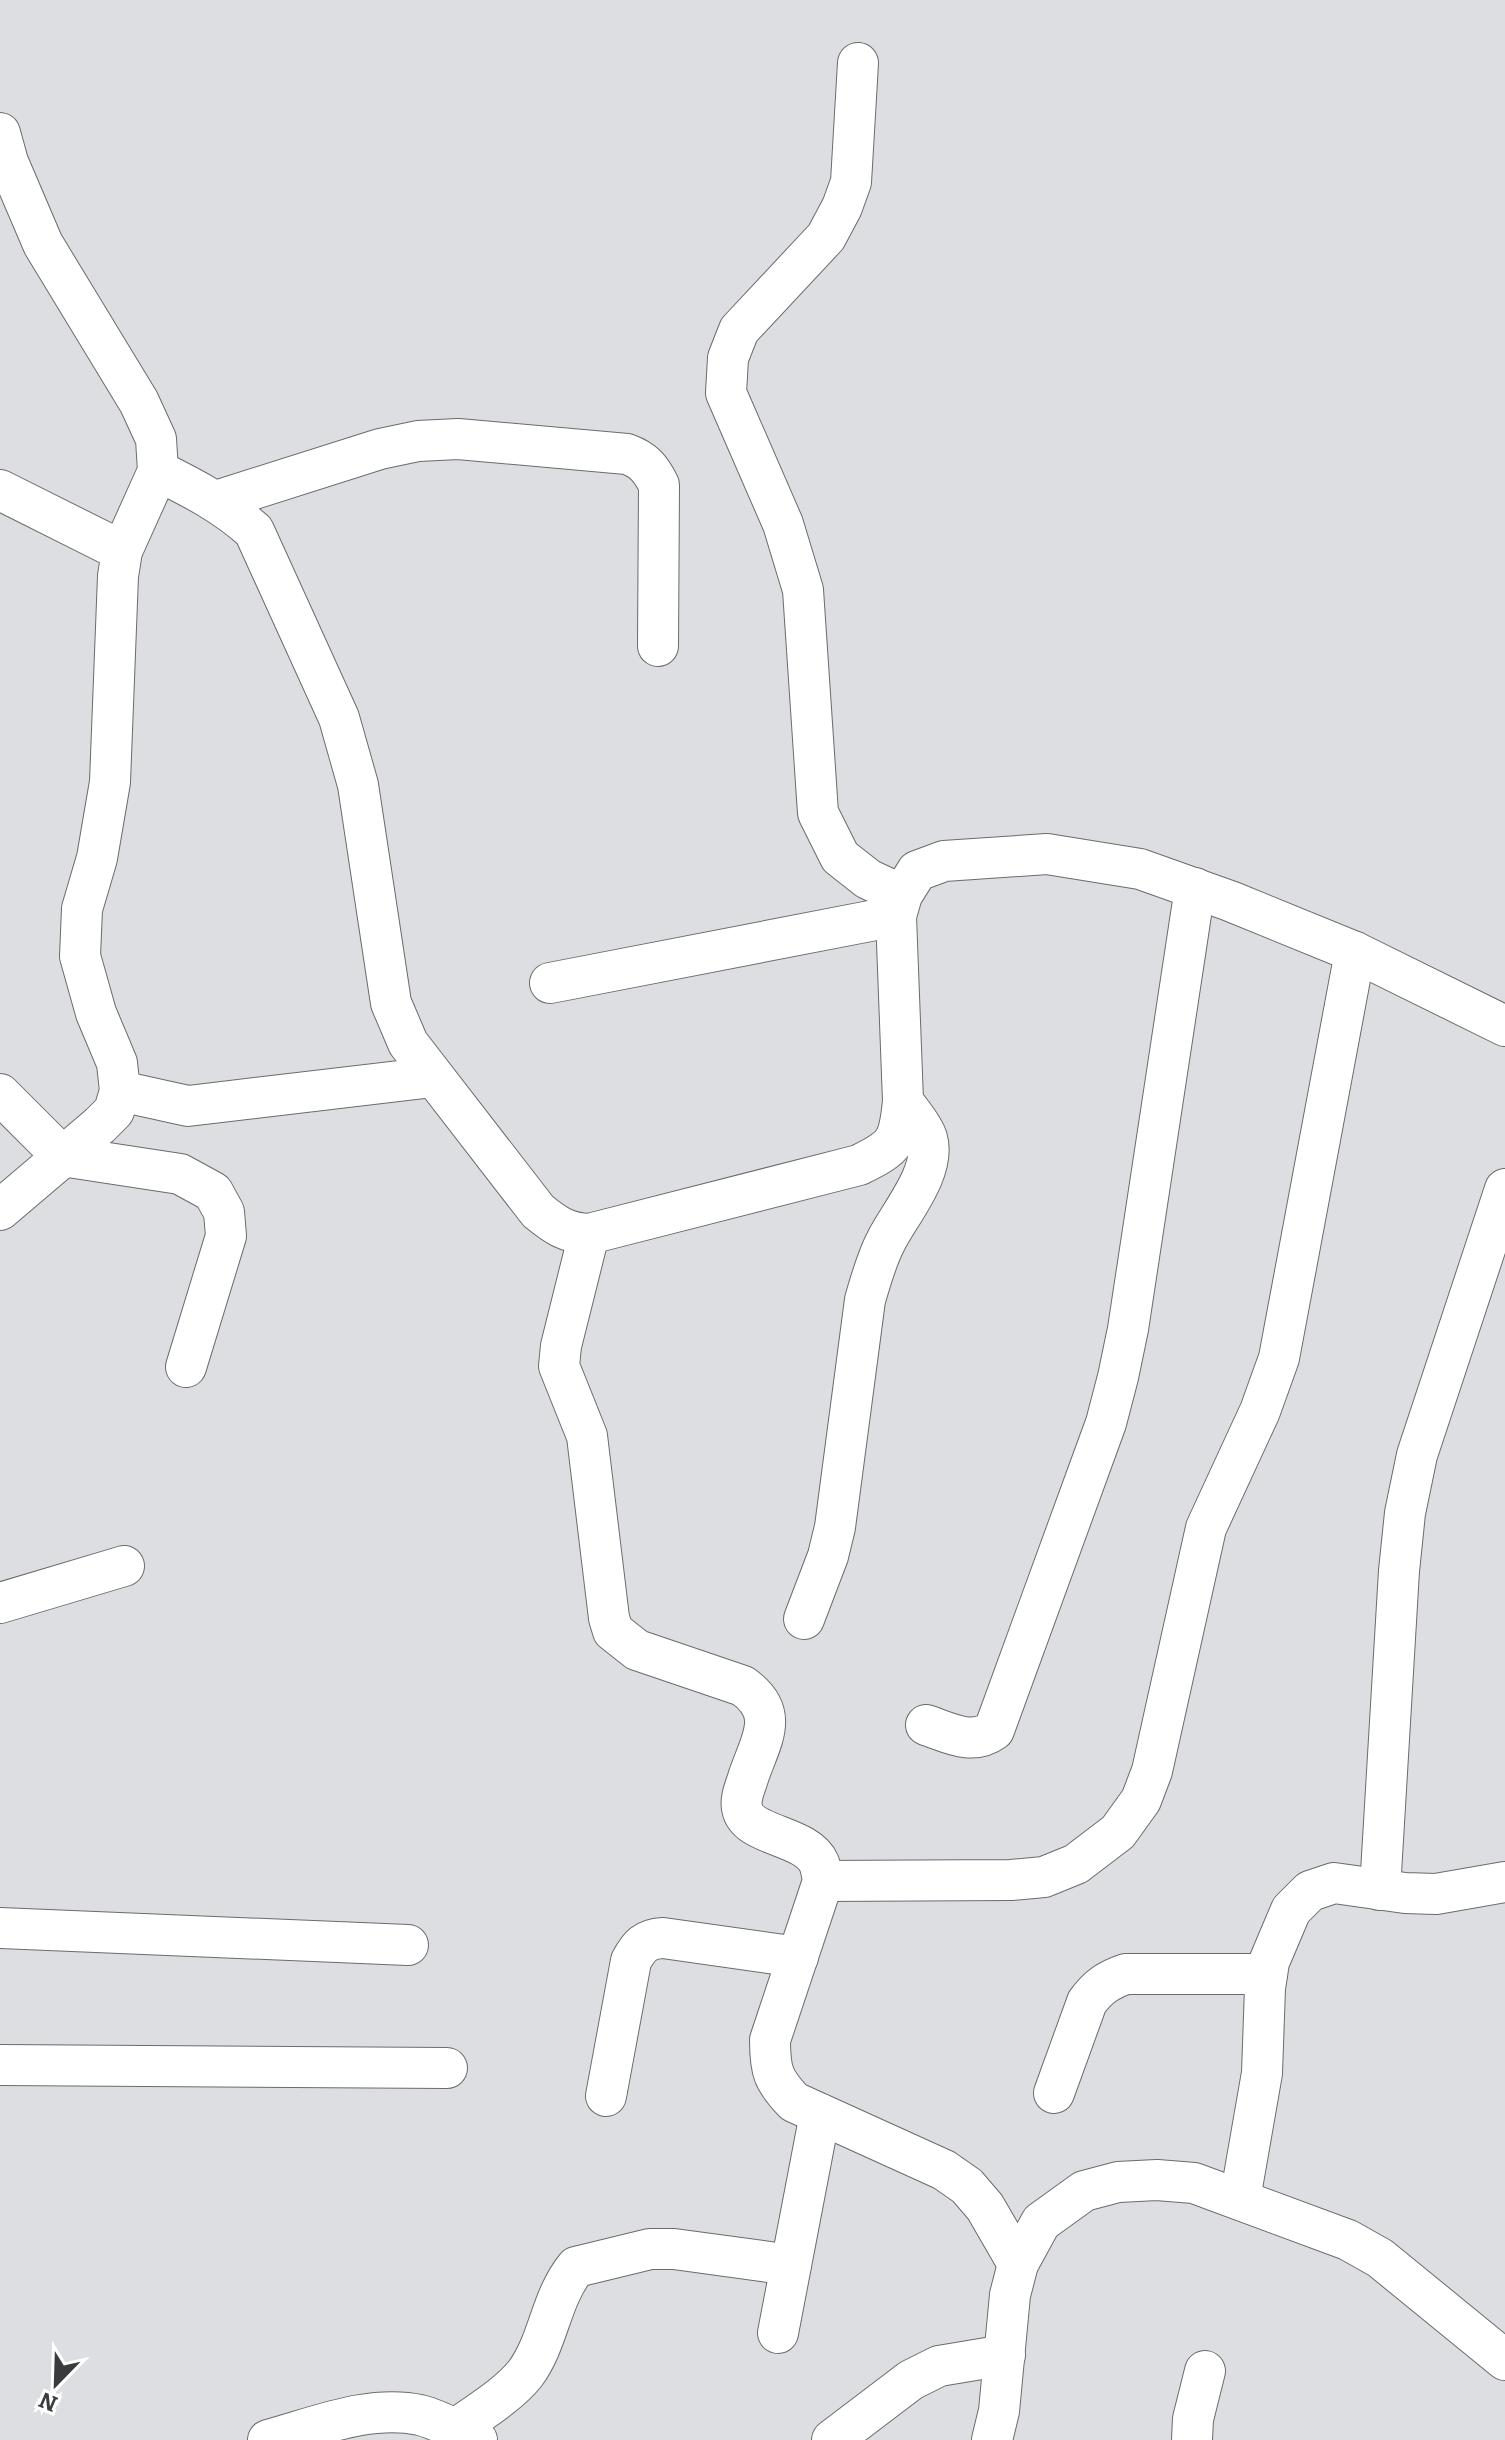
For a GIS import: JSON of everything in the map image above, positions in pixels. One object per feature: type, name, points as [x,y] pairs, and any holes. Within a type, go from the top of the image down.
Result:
[{"type":"street","points":[[858,63],[851,182],[842,207],[826,237],[739,330],[728,358],[726,393],[783,524],[803,590],[818,813],[840,857],[899,906]]},
{"type":"street","points":[[0,133],[8,162],[43,244],[139,402],[156,439],[158,471],[122,551],[118,576],[110,782],[97,858],[82,909],[80,956],[96,1013],[117,1063],[120,1091],[114,1111],[100,1125],[0,1210]]},
{"type":"street","points":[[216,501],[380,449],[418,441],[458,439],[627,454],[651,468],[659,485],[658,646]]},
{"type":"street","points":[[158,471],[216,501],[254,531],[339,718],[358,785],[391,1003],[408,1043],[538,1211],[559,1228],[571,1233],[589,1234],[859,1165],[887,1151],[900,1129],[903,1101],[899,906],[917,871],[944,861],[1047,854],[1140,869],[1355,952],[1505,1026]]},
{"type":"street","points":[[0,490],[122,551]]},
{"type":"street","points":[[926,1725],[972,1740],[985,1737],[994,1730],[1106,1423],[1128,1329],[1195,888]]},
{"type":"street","points":[[550,983],[899,906]]},
{"type":"street","points":[[823,1881],[1011,1880],[1044,1877],[1076,1864],[1118,1832],[1141,1800],[1152,1771],[1206,1528],[1260,1411],[1279,1358],[1355,952]]},
{"type":"street","points":[[120,1091],[188,1106],[433,1077]]},
{"type":"street","points":[[0,1094],[62,1156],[180,1174],[213,1192],[224,1212],[226,1236],[186,1367]]},
{"type":"street","points":[[804,1619],[828,1556],[835,1527],[865,1300],[886,1241],[923,1175],[929,1152],[927,1136],[903,1101]]},
{"type":"street","points":[[1380,1890],[1405,1513],[1417,1455],[1505,1189]]},
{"type":"street","points":[[589,1234],[561,1346],[559,1366],[587,1436],[613,1631],[637,1650],[743,1686],[756,1695],[764,1706],[766,1720],[741,1804],[744,1816],[756,1826],[804,1846],[819,1861],[823,1881],[770,2040],[770,2064],[777,2084],[794,2102],[944,2170],[967,2186],[985,2207],[1018,2264]]},
{"type":"street","points":[[0,1603],[124,1566]]},
{"type":"street","points":[[1240,2199],[1262,2073],[1269,1962],[1291,1910],[1310,1891],[1334,1883],[1436,1894],[1505,1882]]},
{"type":"street","points":[[0,1928],[408,1945]]},
{"type":"street","points":[[606,2096],[631,1961],[638,1947],[648,1939],[663,1938],[798,1957]]},
{"type":"street","points":[[1054,2093],[1087,2002],[1110,1979],[1126,1974],[1267,1974]]},
{"type":"street","points":[[0,2065],[447,2068]]},
{"type":"street","points":[[778,2333],[820,2114]]},
{"type":"street","points":[[992,2440],[999,2411],[1010,2295],[1018,2264],[1041,2222],[1084,2191],[1118,2182],[1157,2180],[1194,2183],[1348,2240],[1380,2258],[1505,2360]]},
{"type":"street","points":[[268,2440],[359,2415],[393,2412],[419,2415],[467,2435],[525,2374],[535,2356],[556,2298],[576,2267],[650,2249],[674,2249],[791,2265]]},
{"type":"street","points":[[832,2440],[911,2380],[939,2366],[1005,2355]]},
{"type":"street","points":[[1192,2440],[1193,2419],[1205,2371]]}]
